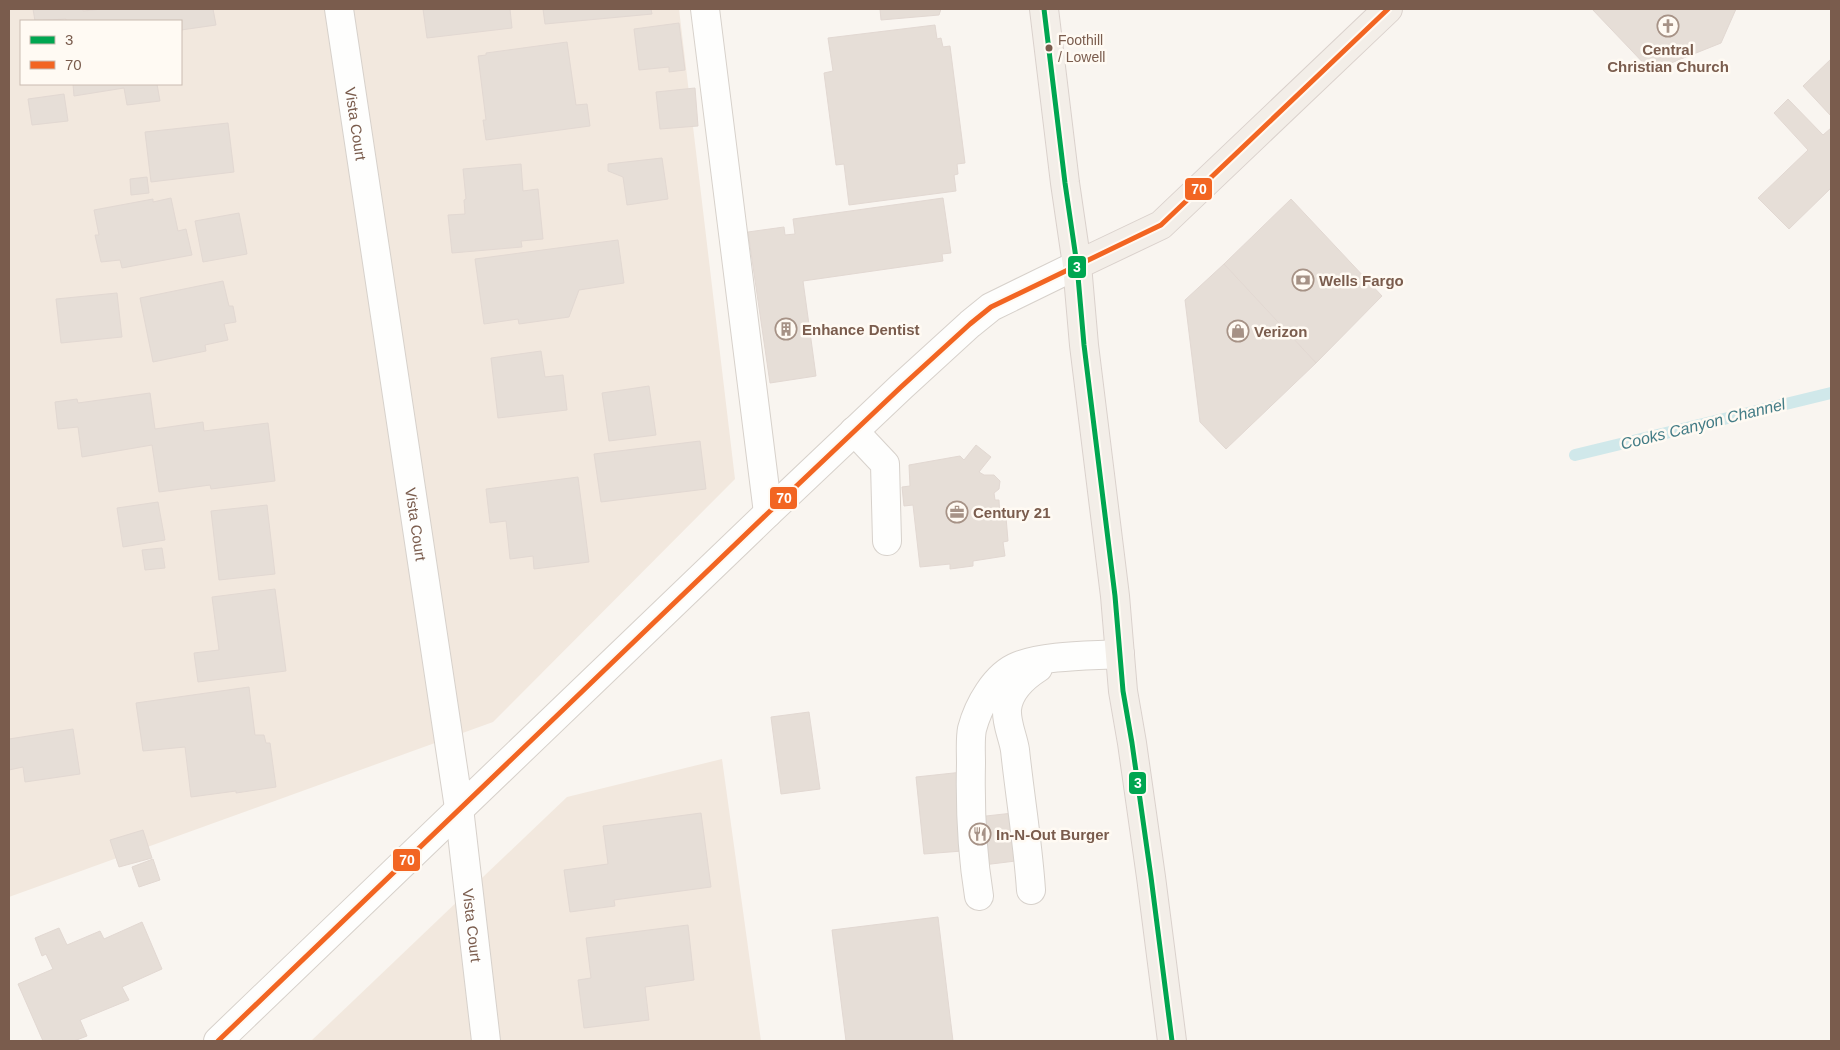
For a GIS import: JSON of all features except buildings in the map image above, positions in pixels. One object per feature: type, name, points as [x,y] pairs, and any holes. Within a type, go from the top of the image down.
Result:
[{"type":"main road","points":[[1044,9],[1077,265],[1084,345],[1115,596],[1123,691],[1152,877],[1172,1041]]},
{"type":"main road","points":[[1077,265],[1160,224],[1388,9]]},
{"type":"street","name":"Vista Court","points":[[339,9],[459,808],[486,1041]]},
{"type":"street","points":[[705,9],[768,512]]},
{"type":"street","points":[[218,1041],[854,430],[970,324],[992,307],[1077,265]]},
{"type":"street","points":[[854,430],[885,464],[887,541]]},
{"type":"street","points":[[979,896],[972,818],[972,730],[982,701],[1004,674],[1017,666],[1051,658],[1120,654]]},
{"type":"street","points":[[1030,890],[1029,859],[1007,708],[1014,690],[1026,675],[1051,658]]},
{"type":"shaded area","points":[[9,9],[679,9],[735,479],[493,722],[9,897]]},
{"type":"shaded area","points":[[722,759],[761,1041],[311,1041],[567,797]]},
{"type":"waterway","name":"Cooks Canyon Channel","points":[[1575,455],[1831,393]]},
{"type":"transit line","name":"3","points":[[1044,9],[1077,265],[1084,345],[1115,596],[1123,691],[1151,877],[1172,1041]]},
{"type":"transit line","name":"70","points":[[218,1041],[768,513],[970,324],[991,307],[1161,225],[1388,9]]},
{"type":"place","name":"Central Christian Church","points":[[1668,26]]},
{"type":"place","name":"Foothill / Lowell","points":[[1049,48]]},
{"type":"place","name":"Wells Fargo","points":[[1303,280]]},
{"type":"place","name":"Enhance Dentist","points":[[786,329]]},
{"type":"place","name":"Verizon","points":[[1238,331]]},
{"type":"place","name":"Century 21","points":[[957,512]]},
{"type":"place","name":"In-N-Out Burger","points":[[980,834]]}]
